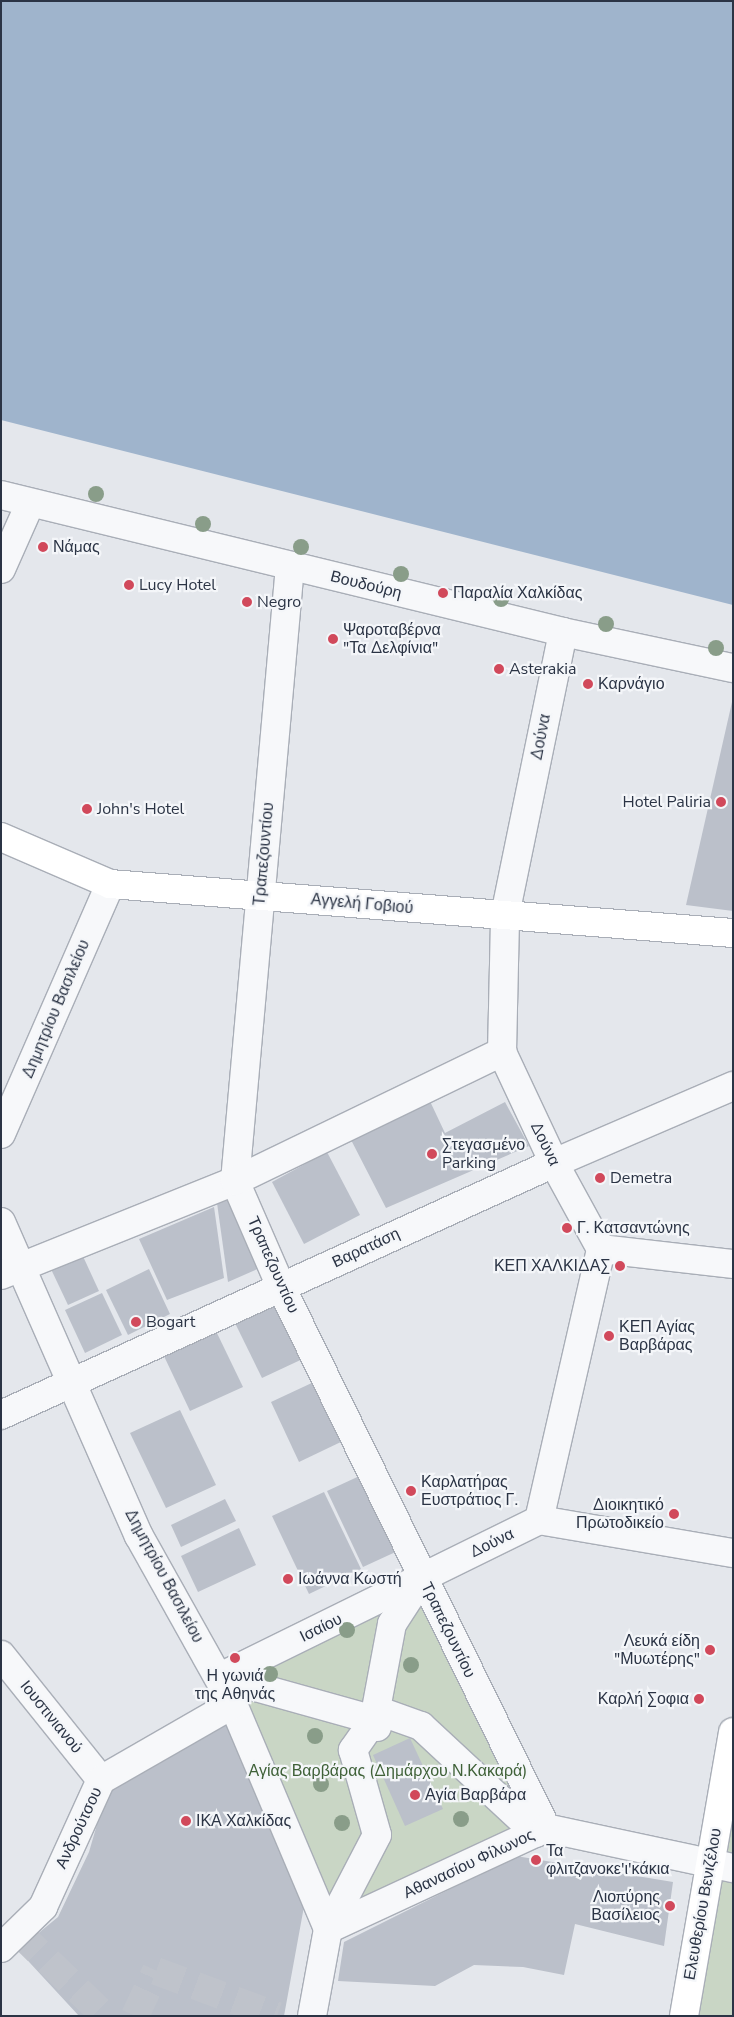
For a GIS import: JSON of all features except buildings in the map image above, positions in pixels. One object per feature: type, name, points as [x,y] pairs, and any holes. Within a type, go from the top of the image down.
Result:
[{"type":"main road","name":"Αγγελή Γοβιού","points":[[1,837],[110,884],[733,933]]},
{"type":"main road","name":"Ελευθερίου Βενιζέλου","points":[[684,2016],[722,1865],[733,1732]]},
{"type":"street","name":"Βουδούρη","points":[[1,495],[30,504],[562,632],[733,668]]},
{"type":"street","points":[[1,569],[30,504]]},
{"type":"street","name":"Τραπεζουντίου","points":[[290,566],[235,1181],[281,1287],[422,1578],[541,1831]]},
{"type":"street","name":"Δούνα","points":[[562,632],[505,915],[502,1052],[554,1162],[601,1249]]},
{"type":"street","name":"Δημητρίου Βασιλείου","points":[[1,1134],[110,884]]},
{"type":"street","points":[[13,1272],[235,1181],[502,1052]]},
{"type":"street","name":"Βαρατάση","points":[[1,1415],[554,1162],[733,1086]]},
{"type":"street","name":"Δημητρίου Βασιλείου","points":[[1,1222],[13,1272],[74,1382],[139,1536],[234,1704],[328,1929]]},
{"type":"street","points":[[733,1264],[601,1249],[539,1520],[733,1554]]},
{"type":"street","name":"Δούνα","points":[[422,1578],[539,1520]]},
{"type":"street","points":[[312,2016],[328,1929],[377,1835],[353,1750],[377,1723],[392,1624],[422,1578]]},
{"type":"street","name":"Ισαίου","points":[[220,1677],[422,1578]]},
{"type":"street","name":"Ιουστινιανού","points":[[8,1663],[101,1780]]},
{"type":"street","points":[[220,1677],[377,1723],[421,1726],[541,1831]]},
{"type":"street","name":"Ανδρούτσου","points":[[1,1948],[43,1907],[101,1780],[234,1704]]},
{"type":"street","name":"Αθανασίου Φίλωνος","points":[[328,1929],[541,1831],[722,1865]]},
{"type":"green space","name":"Αγίας Βαρβάρας (Δημάρχου Ν.Κακαρά)","points":[[422,1578],[546,1828],[328,1929],[220,1677]]},
{"type":"green space","points":[[733,1732],[733,2016],[684,2016]]},
{"type":"water","points":[[1,1],[733,1],[733,605],[1,420]]},
{"type":"tunnel","points":[[18,1932],[105,2016]]},
{"type":"tunnel","points":[[135,2016],[156,1971],[277,2016]]},
{"type":"place","name":"Νάμας","points":[[43,547]]},
{"type":"place","name":"Lucy Hotel","points":[[129,585]]},
{"type":"place","name":"Παραλία Χαλκίδας","points":[[443,593]]},
{"type":"place","name":"Negro","points":[[247,602]]},
{"type":"place","name":"Ψαροταβέρνα \"Τα Δελφίνια\"","points":[[333,639]]},
{"type":"place","name":"Asterakia","points":[[499,669]]},
{"type":"place","name":"Καρνάγιο","points":[[588,684]]},
{"type":"place","name":"Hotel Paliria","points":[[721,802]]},
{"type":"place","name":"John's Hotel","points":[[87,809]]},
{"type":"place","name":"Στεγασμένο Parking","points":[[432,1154]]},
{"type":"place","name":"Demetra","points":[[600,1178]]},
{"type":"place","name":"Γ. Κατσαντώνης","points":[[567,1228]]},
{"type":"place","name":"ΚΕΠ ΧΑΛΚΙΔΑΣ","points":[[620,1266]]},
{"type":"place","name":"Bogart","points":[[136,1322]]},
{"type":"place","name":"ΚΕΠ Αγίας Βαρβάρας","points":[[609,1336]]},
{"type":"place","name":"Καρλατήρας Ευστράτιος Γ.","points":[[411,1491]]},
{"type":"place","name":"Διοικητικό Πρωτοδικείο","points":[[674,1514]]},
{"type":"place","name":"Ιωάννα Κωστή","points":[[288,1579]]},
{"type":"place","name":"Λευκά είδη \"Μυωτέρης\"","points":[[710,1650]]},
{"type":"place","name":"Η γωνιά της Αθηνάς","points":[[235,1658]]},
{"type":"place","name":"Καρλή Σοφια","points":[[699,1699]]},
{"type":"place","name":"Αγία Βαρβάρα","points":[[415,1795]]},
{"type":"place","name":"ΙΚΑ Χαλκίδας","points":[[186,1821]]},
{"type":"place","name":"Τα φλιτζανοκε'ι'κάκια","points":[[536,1860]]},
{"type":"place","name":"Λιοπύρης Βασίλειος","points":[[670,1906]]}]
